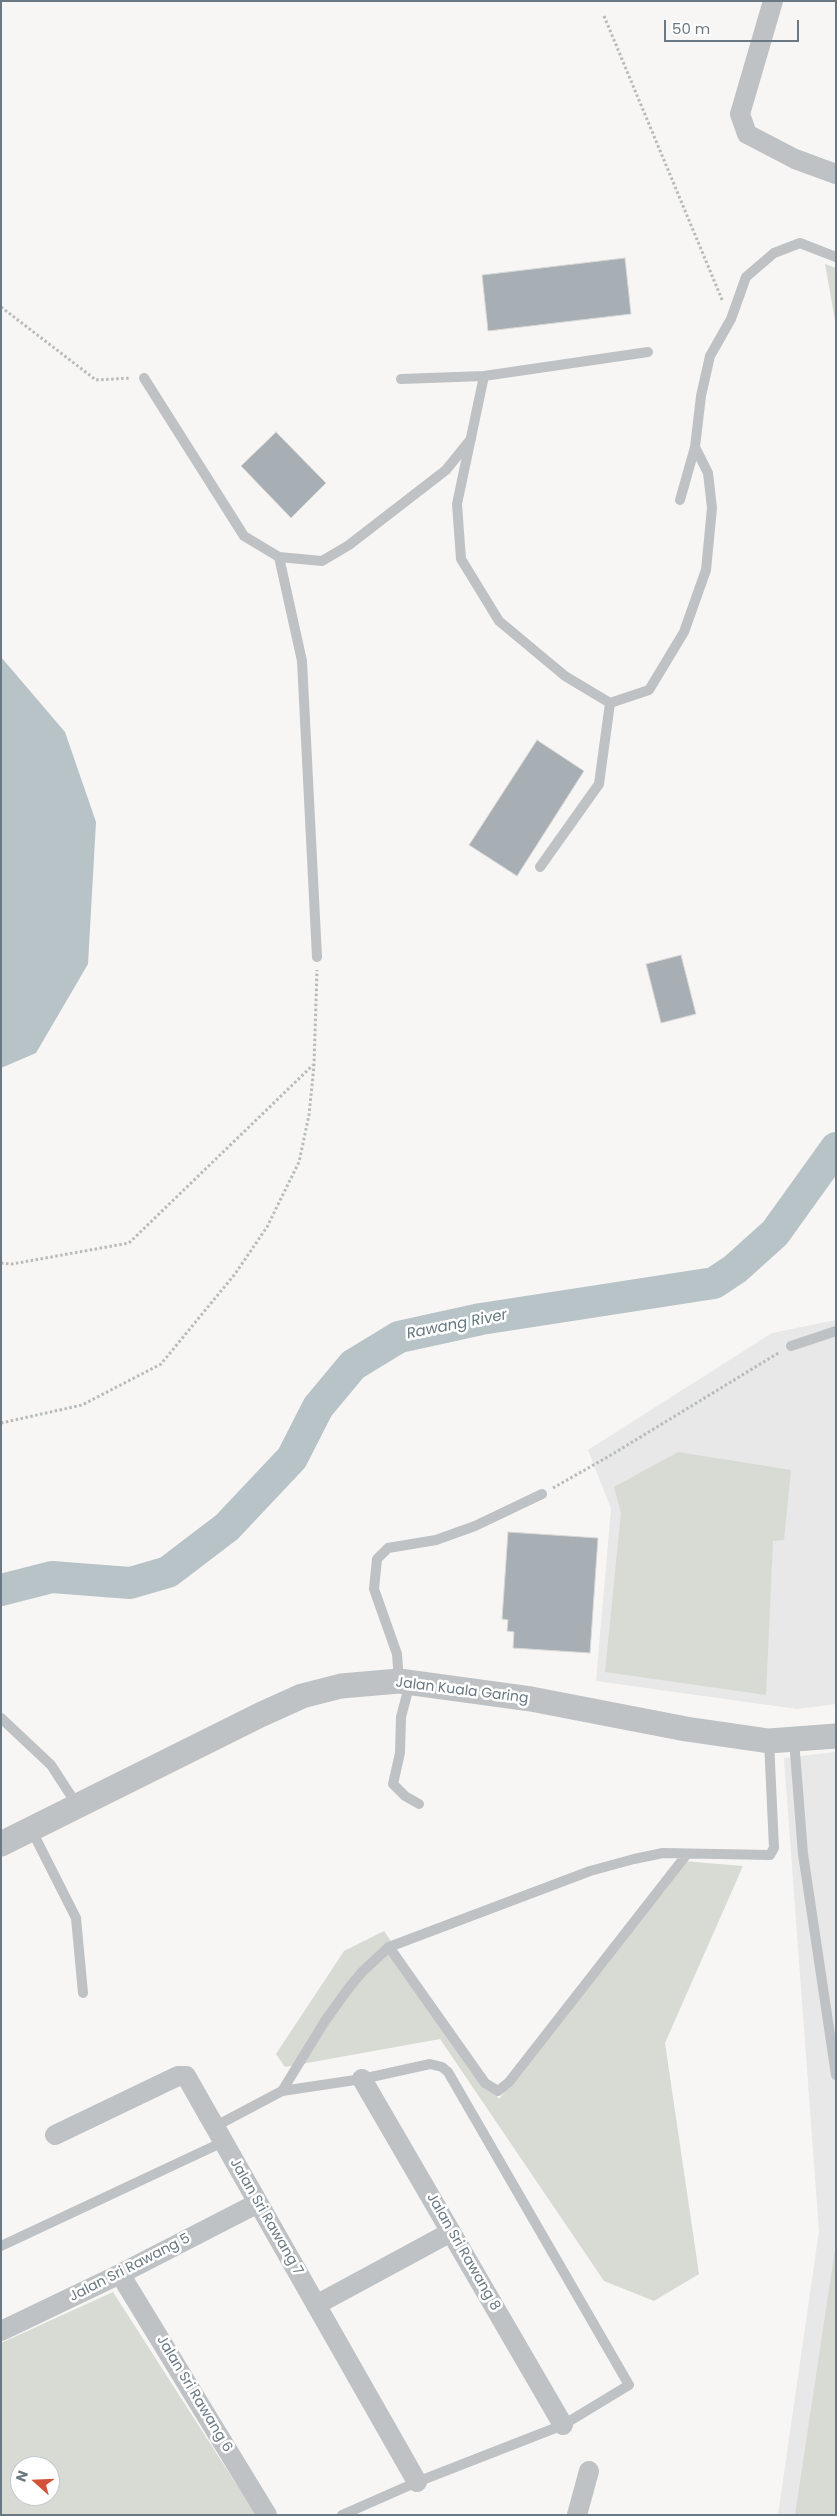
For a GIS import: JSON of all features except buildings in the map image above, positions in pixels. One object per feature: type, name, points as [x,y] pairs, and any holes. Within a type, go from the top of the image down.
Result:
[{"type":"street","points":[[773,1],[740,114],[746,134],[795,159],[836,174]]},
{"type":"street","name":"Jalan Kuala Garing","points":[[1,1844],[302,1696],[341,1686],[404,1682],[531,1700],[686,1729],[769,1741],[836,1736]]},
{"type":"street","name":"Jalan Sri Rawang 7","points":[[55,2134],[178,2076],[186,2076],[417,2482]]},
{"type":"street","name":"Jalan Sri Rawang 8","points":[[362,2079],[563,2425]]},
{"type":"street","name":"Jalan Sri Rawang 5","points":[[1,2331],[120,2274],[258,2203]]},
{"type":"street","points":[[316,2305],[451,2232]]},
{"type":"street","name":"Jalan Sri Rawang 6","points":[[120,2274],[267,2515]]},
{"type":"street","points":[[577,2515],[589,2471]]},
{"type":"lane","points":[[680,500],[695,447],[701,396],[710,356],[731,319],[746,277],[774,254],[800,243],[836,257]]},
{"type":"lane","points":[[401,379],[484,376],[648,352]]},
{"type":"lane","points":[[484,376],[457,504],[461,559],[499,621],[564,676],[610,703],[649,690],[684,632],[706,570],[712,508],[708,473],[695,447]]},
{"type":"lane","points":[[144,378],[244,536],[279,557],[322,561],[349,545],[446,470],[471,439]]},
{"type":"lane","points":[[279,557],[302,661],[317,956]]},
{"type":"lane","points":[[540,867],[599,784],[610,703]]},
{"type":"lane","points":[[790,1346],[836,1331]]},
{"type":"lane","points":[[419,1804],[405,1796],[393,1784],[400,1753],[400,1717],[404,1682],[397,1654],[374,1589],[377,1559],[388,1548],[436,1540],[475,1526],[542,1494]]},
{"type":"lane","points":[[1,1718],[51,1765],[77,1805]]},
{"type":"lane","points":[[794,1740],[803,1854],[836,2075]]},
{"type":"lane","points":[[1,2246],[219,2134],[282,2091],[325,2021],[348,1989],[362,1972],[389,1947],[590,1871],[663,1854],[770,1856],[774,1848],[769,1741]]},
{"type":"lane","points":[[31,1829],[76,1918],[83,1993]]},
{"type":"lane","points":[[389,1947],[485,2083],[498,2091],[509,2082],[686,1854]]},
{"type":"lane","points":[[282,2091],[362,2079],[430,2064],[442,2067],[448,2072],[629,2386],[563,2425],[417,2482],[342,2515]]},
{"type":"path","points":[[604,16],[731,319]]},
{"type":"path","points":[[1,307],[96,380],[144,378]]},
{"type":"path","points":[[1,1423],[82,1405],[161,1364],[235,1274],[267,1227],[299,1162],[309,1115],[314,1065],[317,956]]},
{"type":"path","points":[[1,1263],[12,1264],[129,1243],[314,1065]]},
{"type":"path","points":[[542,1494],[611,1455],[790,1346]]},
{"type":"shaded area","points":[[825,264],[836,268],[836,326]]},
{"type":"shaded area","points":[[1,657],[65,732],[96,822],[88,964],[36,1053],[1,1068]]},
{"type":"shaded area","points":[[836,1320],[836,1704],[797,1709],[596,1681],[611,1509],[588,1450],[772,1333]]},
{"type":"shaded area","points":[[678,1452],[791,1470],[784,1540],[773,1541],[766,1695],[605,1672],[621,1513],[614,1487]]},
{"type":"shaded area","points":[[836,1752],[836,2515],[778,2515],[819,2231],[784,1758]]},
{"type":"shaded area","points":[[683,1861],[743,1866],[665,2043],[699,2274],[654,2301],[604,2281],[440,2039],[285,2067],[276,2054],[344,1951],[384,1931],[499,2099]]},
{"type":"shaded area","points":[[836,2243],[836,2515],[795,2515]]},
{"type":"shaded area","points":[[113,2292],[256,2515],[1,2515],[1,2343]]},
{"type":"waterway","name":"Rawang River","points":[[1,1590],[52,1577],[130,1583],[168,1572],[227,1527],[292,1458],[318,1407],[353,1365],[399,1337],[481,1319],[714,1283],[735,1269],[775,1233],[836,1148]]}]
